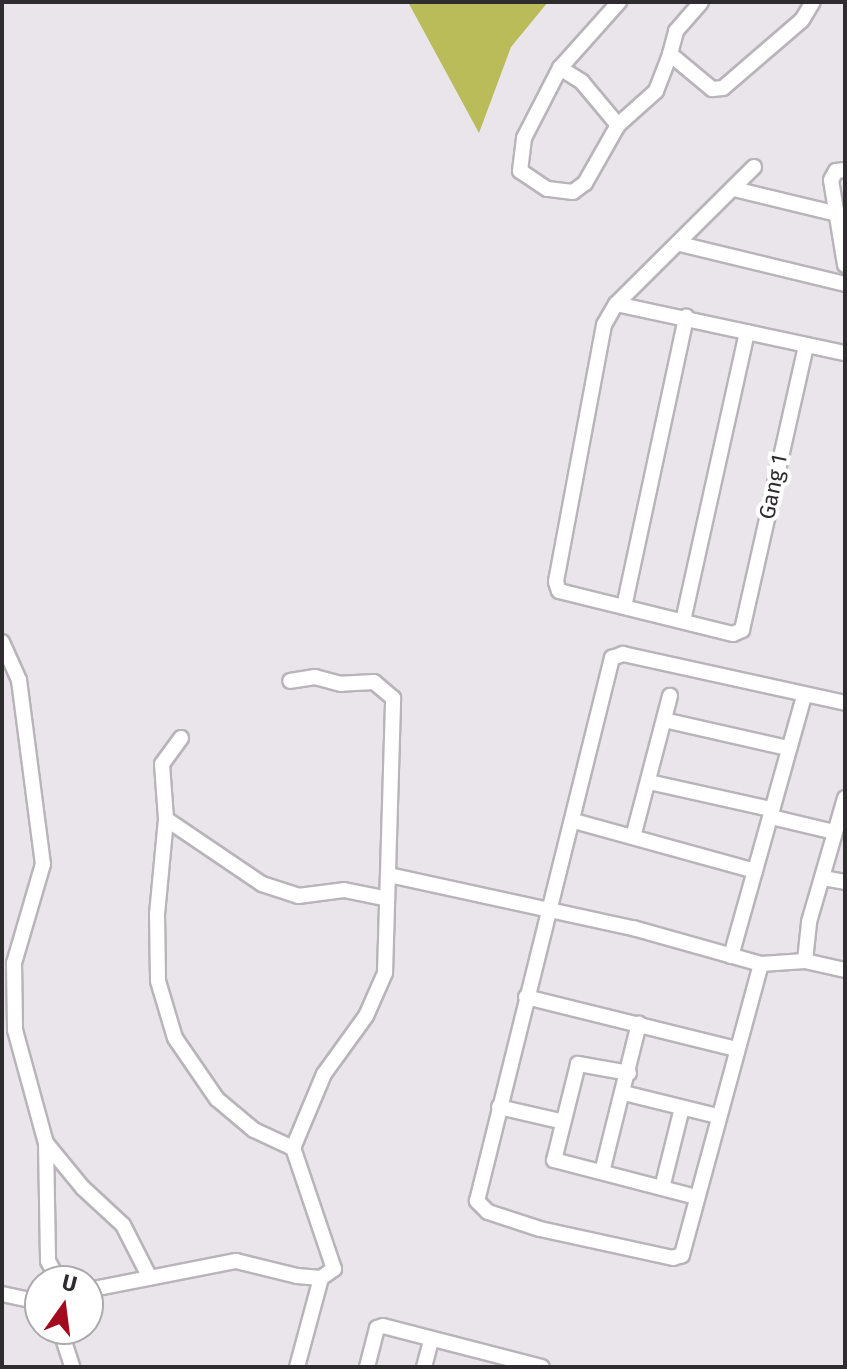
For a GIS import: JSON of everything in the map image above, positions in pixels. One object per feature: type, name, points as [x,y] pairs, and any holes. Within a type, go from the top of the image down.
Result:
[{"type":"street","points":[[619,2],[560,68],[524,138],[520,171],[547,189],[573,192],[585,183],[618,125],[656,91],[676,31],[701,2]]},
{"type":"street","points":[[670,54],[712,89],[723,88],[802,20],[813,2]]},
{"type":"street","points":[[560,68],[582,82],[618,125]]},
{"type":"street","points":[[747,332],[683,621],[559,591],[556,582],[604,325],[616,304],[680,244],[754,167]]},
{"type":"street","points":[[845,170],[836,171],[831,180],[845,265]]},
{"type":"street","points":[[734,189],[837,214]]},
{"type":"street","points":[[680,244],[845,284]]},
{"type":"street","points":[[616,304],[845,353]]},
{"type":"street","points":[[624,607],[686,317]]},
{"type":"street","name":"Gang 1","points":[[683,621],[733,634],[742,630],[806,345]]},
{"type":"street","points":[[2,642],[19,680],[43,864],[14,963],[11,1009],[46,1143],[50,1265]]},
{"type":"street","points":[[761,964],[717,1116],[685,1251],[673,1258],[540,1229],[488,1212],[477,1201],[526,997],[574,821],[612,658],[623,654],[845,703]]},
{"type":"street","points":[[290,681],[374,682],[393,698],[389,875],[384,898],[385,973],[366,1016],[324,1074],[293,1148],[334,1269],[321,1278],[297,1367]]},
{"type":"street","points":[[633,837],[670,696]]},
{"type":"street","points":[[731,956],[804,696]]},
{"type":"street","points":[[664,720],[787,748]]},
{"type":"street","points":[[181,738],[162,764],[166,819],[157,914],[158,981],[175,1038],[217,1099],[254,1130],[293,1148]]},
{"type":"street","points":[[649,782],[834,832]]},
{"type":"street","points":[[805,961],[809,922],[845,798]]},
{"type":"street","points":[[166,819],[262,884],[298,896],[344,890],[384,898]]},
{"type":"street","points":[[574,821],[755,871]]},
{"type":"street","points":[[389,875],[551,910],[761,964],[805,961],[845,970]]},
{"type":"street","points":[[823,878],[845,882]]},
{"type":"street","points":[[526,997],[736,1049]]},
{"type":"street","points":[[602,1172],[639,1024]]},
{"type":"street","points":[[629,1073],[578,1064],[560,1121],[554,1160],[696,1197]]},
{"type":"street","points":[[624,1093],[717,1116]]},
{"type":"street","points":[[499,1107],[560,1121]]},
{"type":"street","points":[[662,1188],[682,1108]]},
{"type":"street","points":[[46,1143],[83,1188],[123,1225],[150,1278]]},
{"type":"street","points":[[104,1287],[236,1261],[321,1278]]},
{"type":"street","points":[[2,1294],[24,1299]]},
{"type":"street","points":[[367,1367],[377,1328],[431,1340],[485,1360],[542,1367]]},
{"type":"street","points":[[424,1367],[431,1340]]},
{"type":"street","points":[[65,1345],[72,1367]]},
{"type":"shaded area","points":[[408,2],[548,2],[511,47],[479,133]]}]
